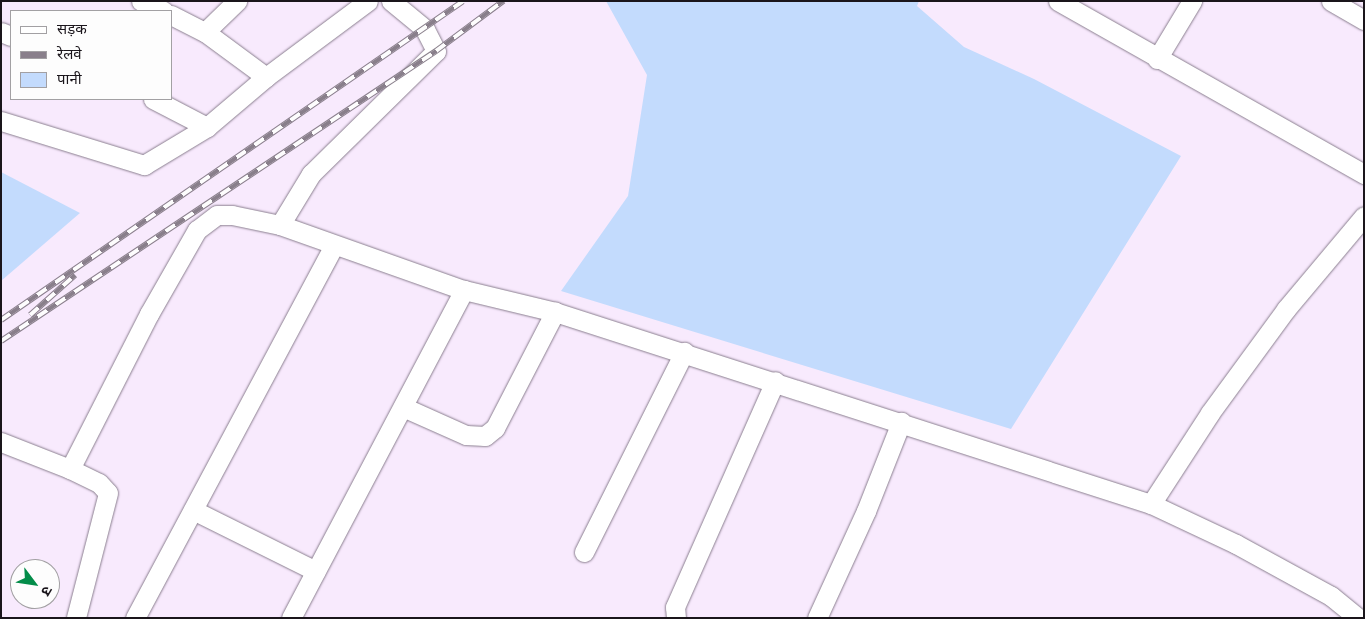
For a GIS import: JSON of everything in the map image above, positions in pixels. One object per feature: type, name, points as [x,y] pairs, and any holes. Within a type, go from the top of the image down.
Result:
[{"type":"street","points":[[141,1],[161,10]]},
{"type":"street","points":[[205,32],[238,1]]},
{"type":"street","points":[[1,121],[144,165],[206,127],[266,77],[368,1]]},
{"type":"street","points":[[280,225],[311,174],[436,51],[425,29],[391,1]]},
{"type":"street","points":[[1058,1],[1157,59],[1364,174]]},
{"type":"street","points":[[1157,59],[1192,1]]},
{"type":"street","points":[[1331,1],[1364,20]]},
{"type":"street","points":[[172,16],[205,32],[266,77]]},
{"type":"street","points":[[155,100],[206,127]]},
{"type":"street","points":[[70,469],[149,314],[197,230],[216,215],[232,215],[280,225],[334,246],[464,290],[555,312],[684,352],[1151,504],[1331,596],[1358,618]]},
{"type":"street","points":[[1151,504],[1210,413],[1286,309],[1364,216]]},
{"type":"street","points":[[135,618],[334,246]]},
{"type":"street","points":[[291,618],[464,290]]},
{"type":"street","points":[[403,406],[466,435],[485,436],[495,428],[555,312]]},
{"type":"street","points":[[584,552],[684,352]]},
{"type":"street","points":[[676,618],[675,606],[775,381]]},
{"type":"street","points":[[817,618],[866,511],[901,422]]},
{"type":"street","points":[[1,442],[70,469],[99,483],[108,493],[76,618]]},
{"type":"street","points":[[193,510],[316,571]]},
{"type":"water","points":[[606,1],[919,1],[917,6],[964,47],[1034,79],[1181,156],[1011,429],[561,291],[628,196],[647,75]]},
{"type":"water","points":[[1,172],[80,213],[1,281]]},
{"type":"railway","points":[[1,320],[463,1]]},
{"type":"railway","points":[[1,341],[436,51],[503,1]]},
{"type":"railway","points":[[30,315],[75,275]]}]
